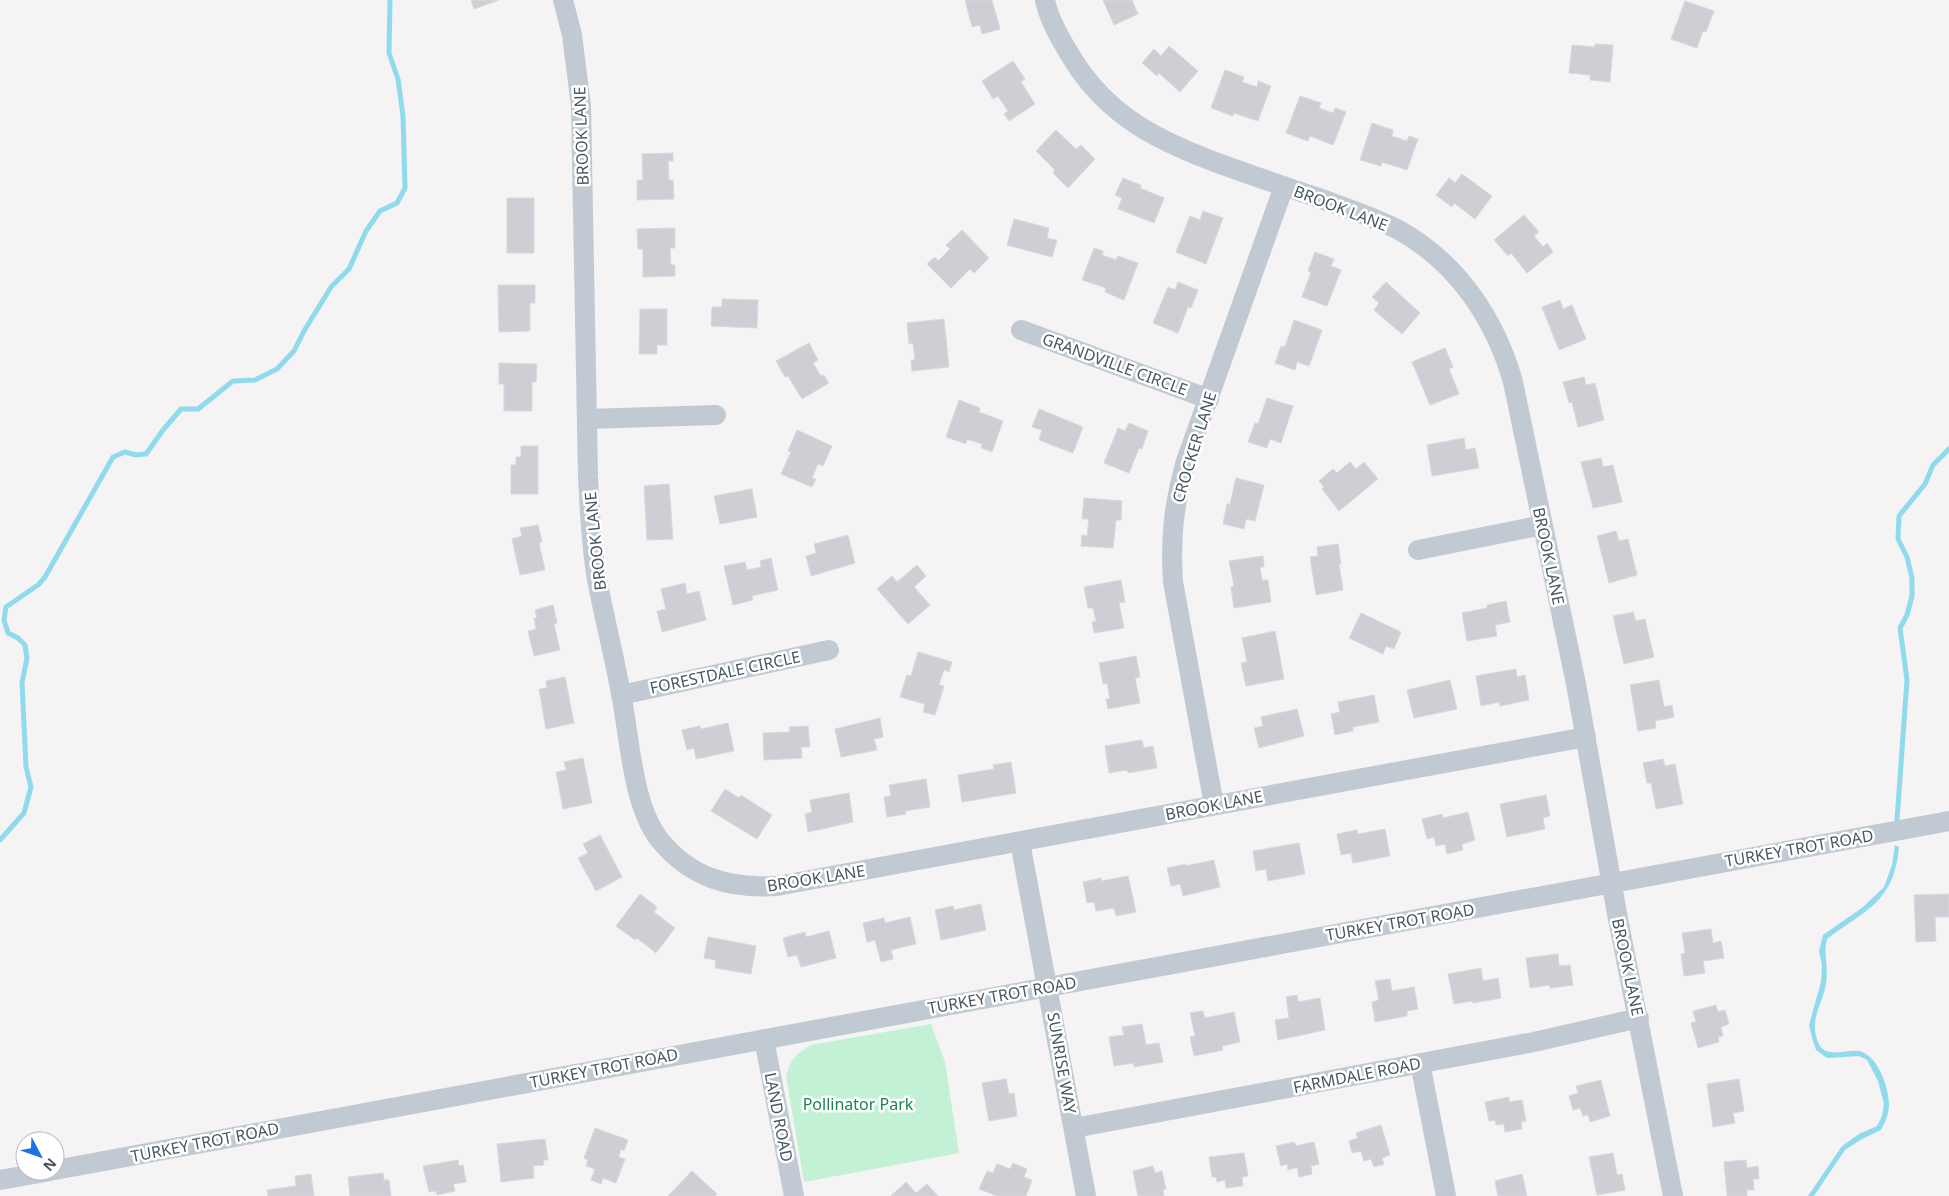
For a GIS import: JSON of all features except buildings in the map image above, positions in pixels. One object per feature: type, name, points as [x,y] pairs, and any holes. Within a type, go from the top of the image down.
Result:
[{"type":"street","name":"BROOK LANE","points":[[563,0],[572,35],[581,106],[588,477],[597,578],[640,800],[650,824],[670,851],[690,868],[704,876],[729,885],[754,888],[777,886],[1586,737]]},
{"type":"street","name":"BROOK LANE","points":[[1045,0],[1060,38],[1079,70],[1110,105],[1133,123],[1185,152],[1364,214],[1398,230],[1429,250],[1465,285],[1484,312],[1496,334],[1508,365],[1543,525],[1586,737],[1612,883],[1673,1196]]},
{"type":"street","name":"CROCKER LANE","points":[[1214,805],[1173,582],[1171,555],[1176,498],[1186,461],[1284,186]]},
{"type":"street","name":"GRANDVILLE CIRCLE","points":[[1021,330],[1209,399]]},
{"type":"street","points":[[588,420],[716,415]]},
{"type":"street","points":[[1418,550],[1543,525]]},
{"type":"street","name":"FORESTDALE CIRCLE","points":[[621,695],[829,650]]},
{"type":"street","name":"TURKEY TROT ROAD","points":[[65,1168],[1949,821]]},
{"type":"street","name":"SUNRISE WAY","points":[[1020,842],[1086,1196]]},
{"type":"street","name":"FARMDALE ROAD","points":[[1074,1128],[1534,1042],[1639,1018]]},
{"type":"street","name":"LAND ROAD","points":[[764,1039],[794,1196]]},
{"type":"street","points":[[1420,1063],[1446,1196]]},
{"type":"street","points":[[0,1180],[15,1177]]},
{"type":"green space","name":"Pollinator Park","points":[[931,1024],[945,1062],[959,1153],[804,1182],[786,1076],[795,1058],[811,1045]]},
{"type":"water","points":[[1895,845],[1899,847],[1896,866],[1885,892],[1866,911],[1827,939],[1826,984],[1815,1026],[1818,1041],[1823,1050],[1828,1052],[1859,1051],[1872,1059],[1885,1081],[1889,1105],[1888,1112],[1881,1130],[1845,1150],[1814,1196],[1808,1196],[1842,1146],[1859,1134],[1877,1126],[1882,1116],[1884,1104],[1878,1081],[1867,1060],[1859,1056],[1827,1058],[1816,1050],[1809,1025],[1821,982],[1822,965],[1819,951],[1823,935],[1863,907],[1884,887],[1892,865]]},
{"type":"waterway","points":[[0,840],[24,813],[31,787],[26,767],[22,683],[27,658],[25,645],[18,638],[8,633],[4,620],[6,607],[38,585],[45,577],[113,457],[125,452],[136,455],[146,454],[181,409],[198,409],[233,381],[255,380],[277,369],[294,351],[331,287],[349,269],[366,231],[380,211],[397,203],[405,188],[403,116],[398,79],[389,53],[390,0]]},
{"type":"waterway","points":[[1897,820],[1907,680],[1900,628],[1907,615],[1912,596],[1912,578],[1907,557],[1898,539],[1899,516],[1925,484],[1933,465],[1949,449]]}]
